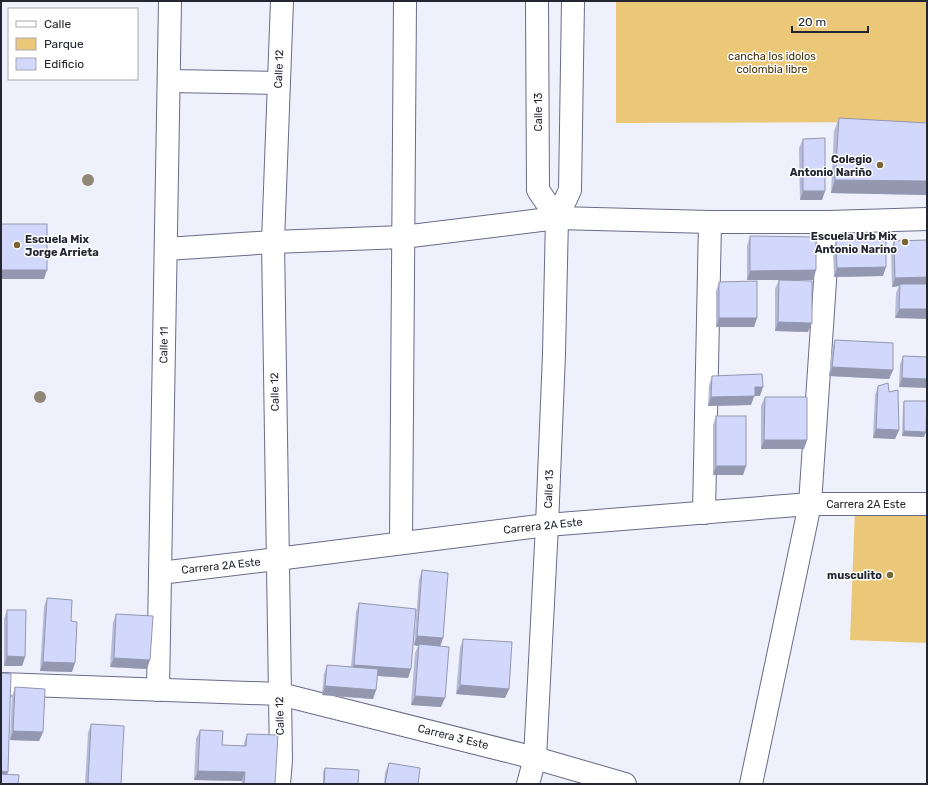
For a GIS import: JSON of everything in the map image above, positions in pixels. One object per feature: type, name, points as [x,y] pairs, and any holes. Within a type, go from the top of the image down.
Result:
[{"type":"street","name":"Calle 11","points":[[158,690],[170,1]]},
{"type":"street","name":"Calle 12","points":[[279,784],[281,760],[273,242],[282,1]]},
{"type":"street","points":[[401,543],[405,1]]},
{"type":"street","name":"Calle 13","points":[[537,1],[538,190],[557,218]]},
{"type":"street","name":"Calle 13","points":[[528,784],[535,758],[547,525],[554,354],[557,218],[570,190],[573,1]]},
{"type":"street","points":[[168,81],[278,83]]},
{"type":"street","points":[[166,249],[273,242],[403,237],[557,218],[710,222],[829,222],[927,219]]},
{"type":"street","points":[[704,513],[710,222]]},
{"type":"street","points":[[751,784],[810,504],[829,222]]},
{"type":"street","name":"Carrera 2A Este","points":[[160,573],[547,525],[810,504],[927,504]]},
{"type":"street","name":"Carrera 3 Este","points":[[1,684],[280,694],[535,758],[625,784]]},
{"type":"green space","name":"cancha los idolos colombia libre","points":[[616,1],[927,1],[927,122],[616,123]]},
{"type":"green space","name":"musculito","points":[[855,508],[927,511],[927,643],[850,640]]},
{"type":"building","name":"Colegio Antonio Nariño","points":[[839,118],[927,123],[927,181],[835,180]]},
{"type":"building","points":[[825,138],[825,191],[803,191],[803,139]]},
{"type":"building","points":[[1,224],[47,224],[47,270],[1,270]]},
{"type":"building","points":[[750,236],[816,237],[816,270],[750,271]]},
{"type":"building","points":[[886,239],[886,267],[837,268],[836,240]]},
{"type":"building","points":[[927,240],[927,277],[895,278],[894,241]]},
{"type":"building","points":[[779,280],[812,281],[812,323],[778,322]]},
{"type":"building","points":[[757,281],[757,318],[719,318],[719,282]]},
{"type":"building","points":[[900,284],[927,284],[927,309],[899,309]]},
{"type":"building","points":[[835,340],[893,343],[893,370],[832,367]]},
{"type":"building","points":[[903,356],[927,357],[927,379],[902,378]]},
{"type":"building","points":[[762,374],[763,387],[755,387],[755,396],[711,397],[712,376]]},
{"type":"building","points":[[888,383],[889,392],[898,390],[899,430],[876,429],[878,386]]},
{"type":"building","points":[[765,397],[807,397],[807,440],[764,440]]},
{"type":"building","points":[[904,401],[927,401],[926,432],[904,431]]},
{"type":"building","points":[[716,416],[746,416],[746,466],[716,466]]},
{"type":"building","points":[[422,570],[448,573],[443,638],[417,636]]},
{"type":"building","points":[[47,598],[72,600],[71,621],[77,622],[75,663],[43,662]]},
{"type":"building","points":[[359,603],[416,609],[411,669],[354,665]]},
{"type":"building","points":[[7,610],[26,610],[25,657],[7,656]]},
{"type":"building","points":[[116,614],[153,616],[150,660],[114,658]]},
{"type":"building","points":[[463,639],[512,642],[509,689],[460,685]]},
{"type":"building","points":[[419,644],[449,647],[445,698],[415,696]]},
{"type":"building","points":[[327,665],[378,669],[376,690],[325,686]]},
{"type":"building","points":[[1,673],[11,674],[8,772],[1,771]]},
{"type":"building","points":[[15,687],[45,689],[43,732],[13,731]]},
{"type":"building","points":[[91,724],[124,726],[121,784],[88,783]]},
{"type":"building","points":[[200,730],[223,731],[222,745],[246,746],[247,734],[278,735],[275,784],[244,784],[245,772],[198,771]]},
{"type":"building","points":[[389,763],[420,768],[418,784],[385,784]]},
{"type":"building","points":[[325,768],[359,770],[358,784],[324,784]]},
{"type":"building","points":[[1,774],[19,775],[18,784],[1,784]]},
{"type":"place","name":"Colegio Antonio Nariño","points":[[880,165]]},
{"type":"place","name":"Escuela Urb Mix Antonio Narino","points":[[905,242]]},
{"type":"place","name":"Escuela Mix Jorge Arrieta","points":[[17,245]]},
{"type":"place","name":"musculito","points":[[890,575]]}]
